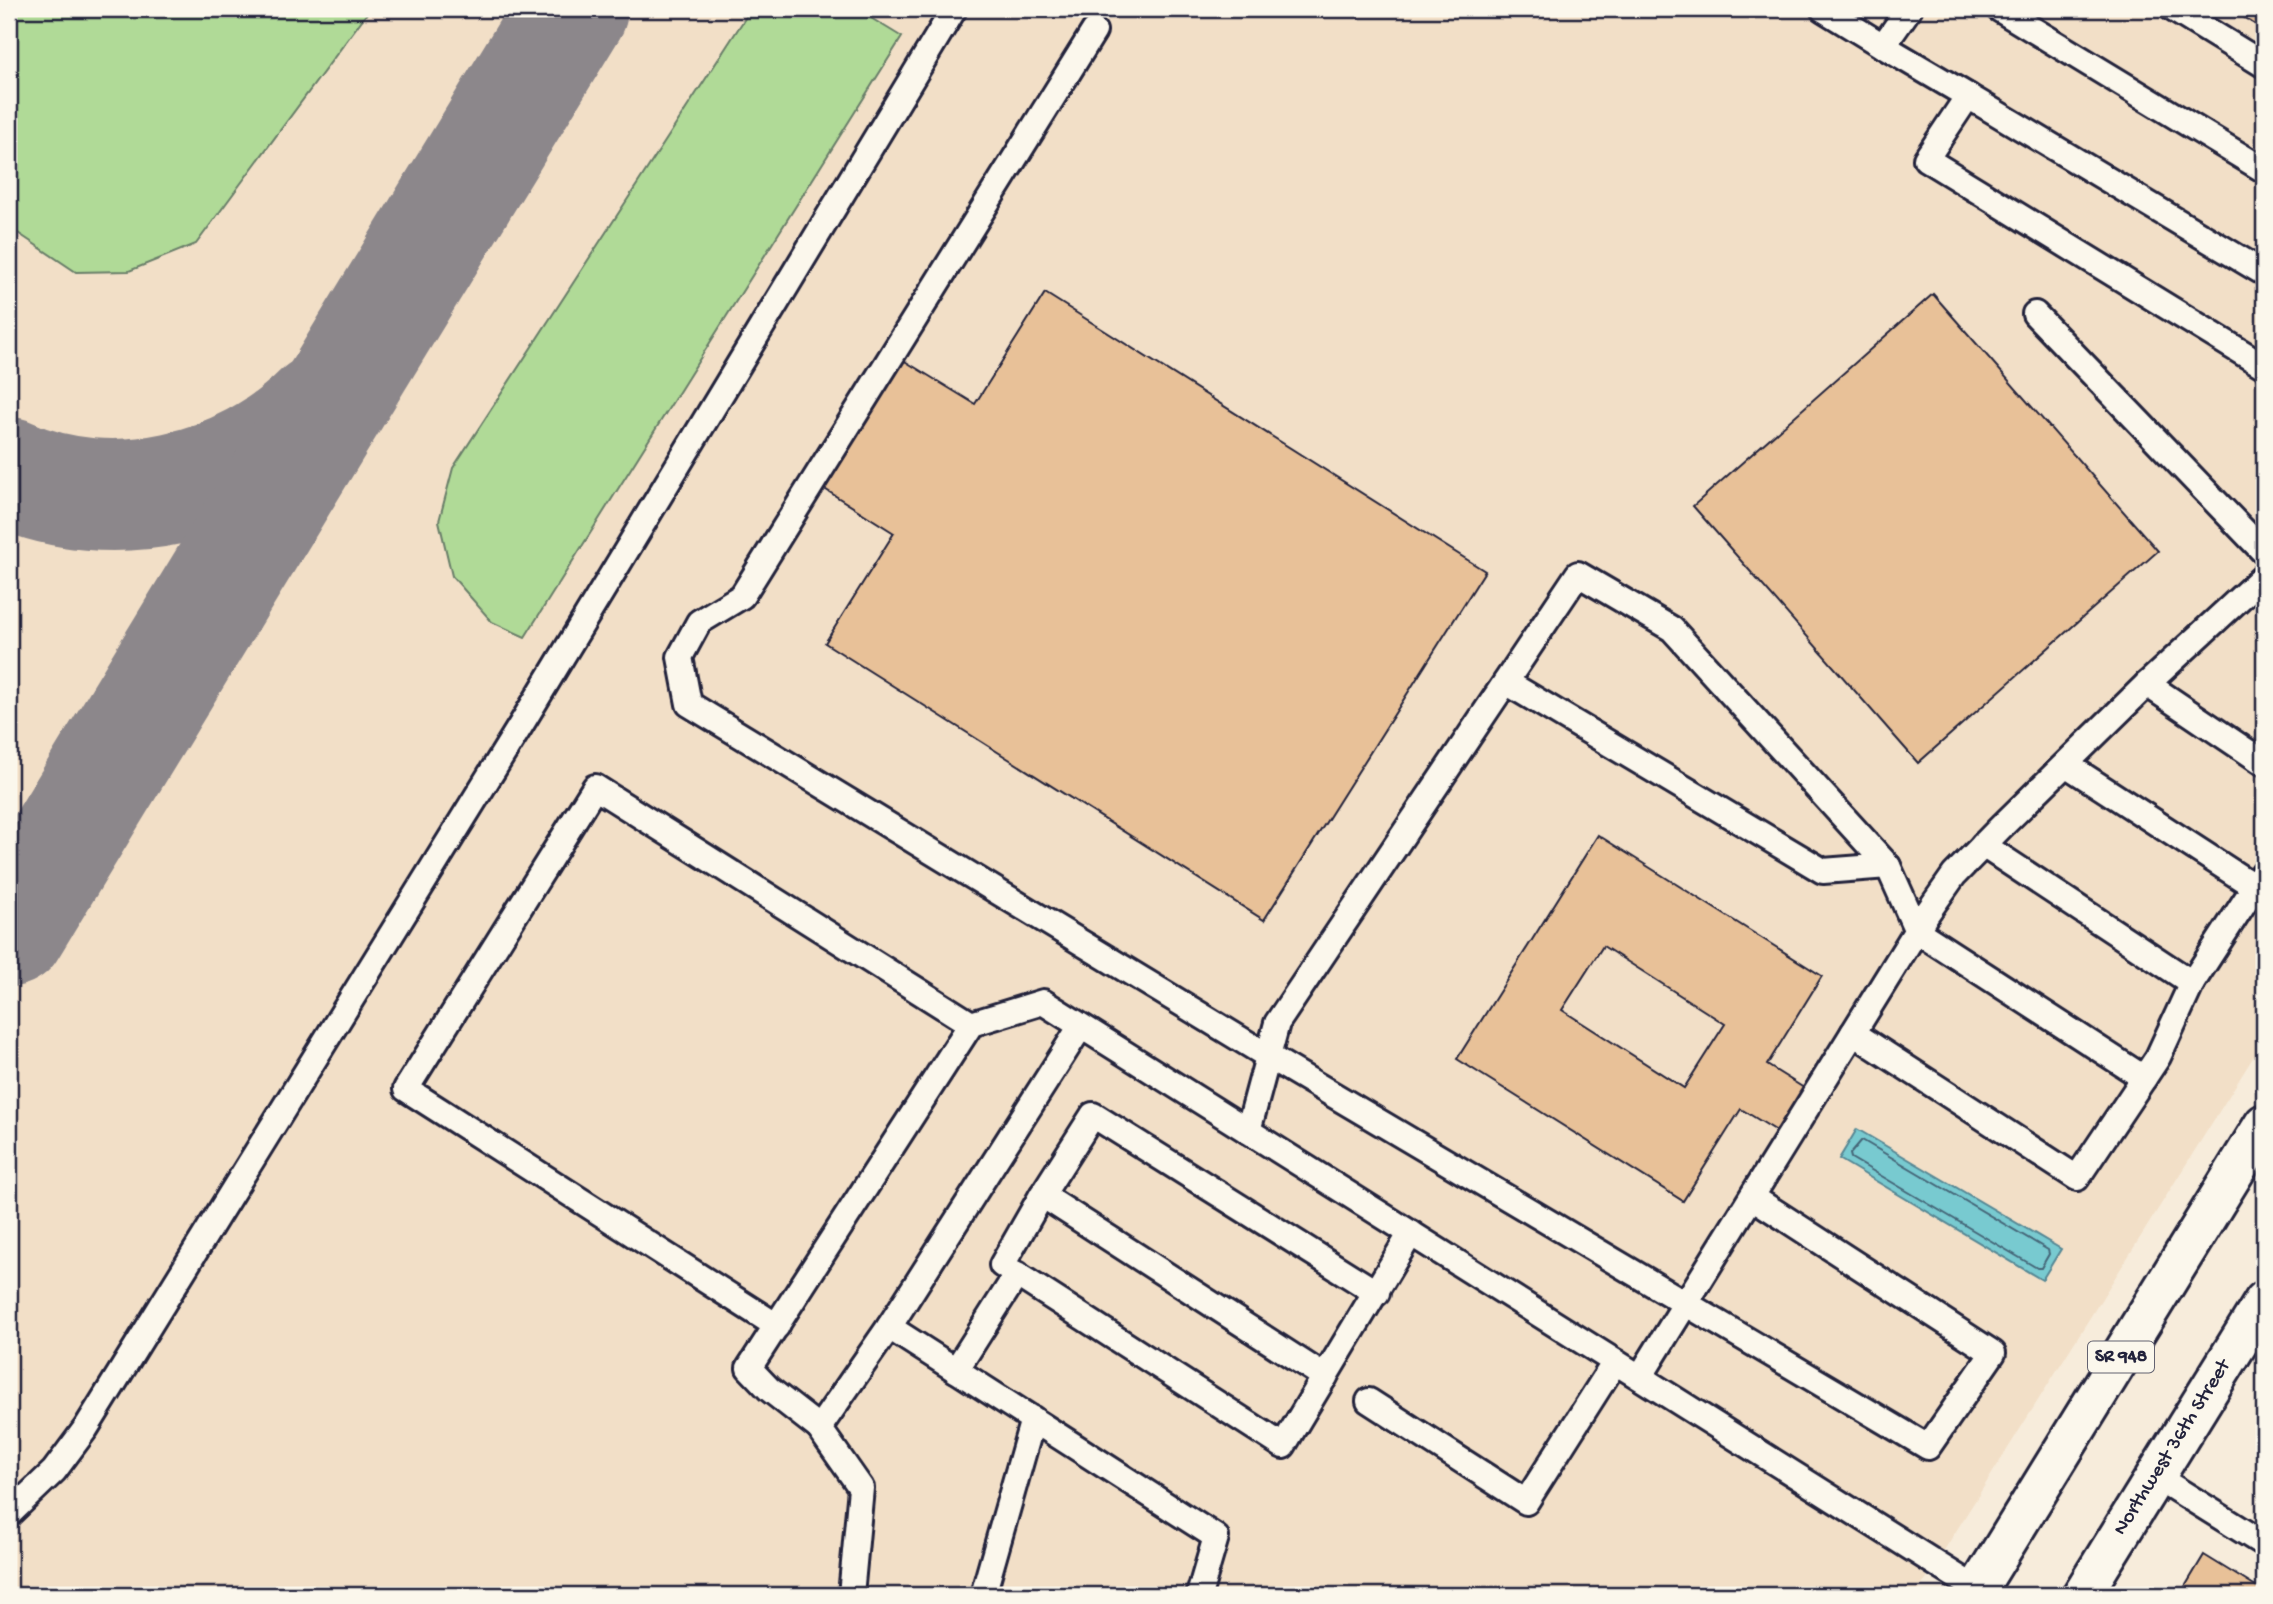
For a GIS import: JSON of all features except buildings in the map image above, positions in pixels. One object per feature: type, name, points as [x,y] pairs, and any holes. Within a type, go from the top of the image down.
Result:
[{"type":"main road","name":"SR 948","points":[[1979,1593],[2264,1124]]},
{"type":"main road","name":"Northwest 36th Street","points":[[2082,1595],[2264,1301]]},
{"type":"lane","points":[[9,1514],[54,1471],[86,1428],[526,717],[954,9]]},
{"type":"lane","points":[[1823,9],[2264,273]]},
{"type":"lane","points":[[1883,46],[1909,9]]},
{"type":"lane","points":[[1999,9],[2264,170]]},
{"type":"lane","points":[[2173,9],[2264,65]]},
{"type":"lane","points":[[1094,31],[742,596],[699,622],[680,657],[689,704],[1268,1056],[1928,1447],[1993,1353],[1752,1197]]},
{"type":"lane","points":[[1968,96],[1926,159],[2264,366]]},
{"type":"lane","points":[[2035,314],[2264,552]]},
{"type":"lane","points":[[1248,1131],[1277,1023],[1578,574],[1672,629],[1888,866],[1917,931],[2144,1079]]},
{"type":"lane","points":[[1640,1377],[1954,875],[2147,684],[2264,576]]},
{"type":"lane","points":[[1506,682],[1823,871],[1888,866]]},
{"type":"lane","points":[[2147,684],[2264,763]]},
{"type":"lane","points":[[1853,1033],[2077,1178],[2158,1057],[2192,983],[2260,880],[2067,765]]},
{"type":"lane","points":[[777,1326],[406,1089],[595,787],[971,1024]]},
{"type":"lane","points":[[1983,845],[2192,983]]},
{"type":"lane","points":[[850,1595],[861,1488],[819,1428],[769,1389],[749,1368],[971,1024],[1043,1002],[1979,1593]]},
{"type":"lane","points":[[819,1428],[889,1327],[1081,1026]]},
{"type":"lane","points":[[1377,1293],[1093,1115],[1042,1195],[1002,1265],[1283,1446],[1377,1293],[1411,1233]]},
{"type":"lane","points":[[1042,1195],[1325,1377]]},
{"type":"lane","points":[[956,1370],[1017,1274]]},
{"type":"lane","points":[[889,1327],[1216,1537],[1199,1595]]},
{"type":"lane","points":[[1369,1401],[1526,1502],[1615,1362]]},
{"type":"lane","points":[[983,1595],[1033,1419]]},
{"type":"lane","points":[[2155,1476],[2264,1544]]},
{"type":"shaded area","points":[[9,9],[2264,9],[2264,1040],[1916,1595],[9,1595]]},
{"type":"green space","points":[[9,9],[370,9],[196,244],[129,271],[76,272],[9,227]]},
{"type":"green space","points":[[751,9],[856,9],[902,37],[525,637],[492,622],[452,576],[439,521],[453,468]]},
{"type":"water","points":[[1857,1129],[2061,1249],[2042,1280],[1839,1159]]},
{"type":"taxiway","points":[[9,931],[572,9]]},
{"type":"taxiway","points":[[9,473],[48,487],[89,494],[131,494],[174,488],[214,477],[253,459],[289,437],[320,410]]}]
